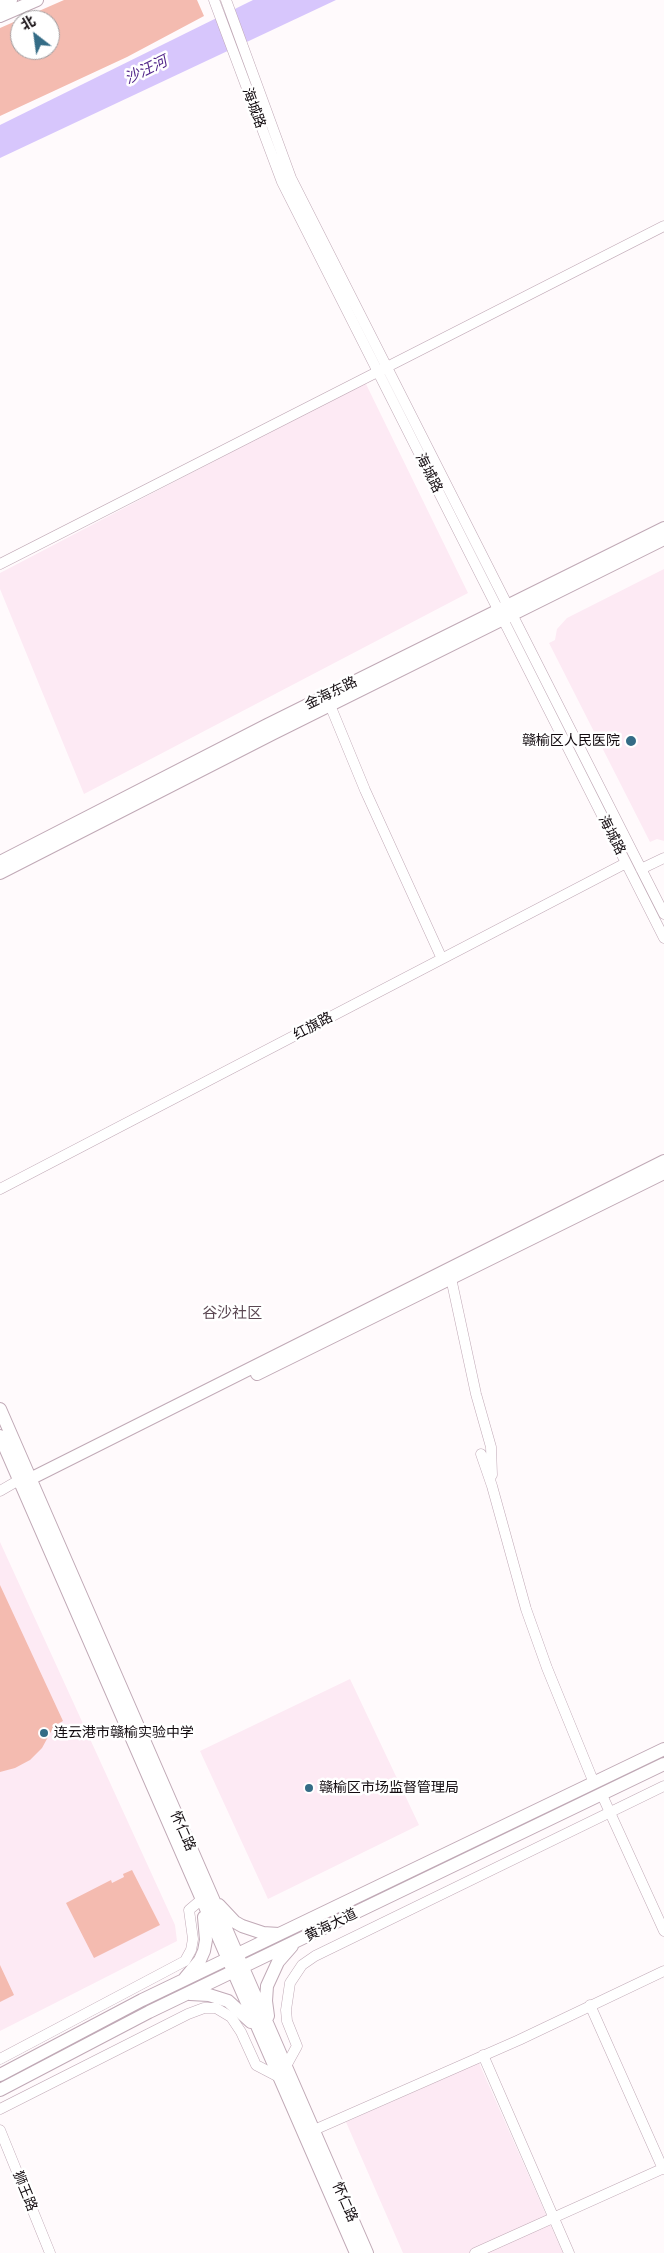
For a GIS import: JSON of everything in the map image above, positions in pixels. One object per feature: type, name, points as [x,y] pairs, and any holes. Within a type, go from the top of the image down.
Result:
[{"type":"main road","points":[[0,5],[12,0]]},
{"type":"main road","points":[[0,16],[37,0]]},
{"type":"main road","name":"金海东路","points":[[0,874],[330,705],[664,528]]},
{"type":"main road","name":"金海东路","points":[[0,862],[276,720],[664,539]]},
{"type":"main road","points":[[28,1482],[664,1162]]},
{"type":"main road","points":[[28,1482],[664,1173]]},
{"type":"main road","name":"怀仁路","points":[[0,1409],[28,1482],[265,2032],[356,2253]]},
{"type":"main road","name":"怀仁路","points":[[0,1436],[28,1482]]},
{"type":"main road","name":"黄海大道","points":[[0,2075],[183,1981],[664,1749]]},
{"type":"main road","name":"黄海大道","points":[[0,2090],[188,1994],[664,1764]]},
{"type":"main road","points":[[206,1897],[242,1926],[263,1933],[282,1934]]},
{"type":"main road","points":[[183,1981],[200,1960],[204,1951],[206,1897]]},
{"type":"main road","points":[[265,2032],[267,1986],[278,1962],[295,1943]]},
{"type":"main road","points":[[188,1994],[209,1995],[228,2001],[265,2032]]},
{"type":"main road","name":"怀仁路","points":[[282,2072],[314,2130],[367,2253]]},
{"type":"street","name":"海城路","points":[[214,0],[244,65],[291,178],[382,368],[506,613],[664,914]]},
{"type":"street","name":"海城路","points":[[226,0],[244,65]]},
{"type":"street","points":[[0,564],[664,226]]},
{"type":"street","name":"海城路","points":[[506,613],[664,938]]},
{"type":"street","points":[[330,705],[365,790],[442,959]]},
{"type":"street","points":[[641,869],[664,858]]},
{"type":"street","name":"红旗路","points":[[0,1189],[626,863]]},
{"type":"street","points":[[450,1278],[476,1394],[491,1447],[492,1486]]},
{"type":"street","points":[[481,1454],[492,1486],[526,1609],[547,1668],[594,1783]]},
{"type":"street","points":[[0,1491],[28,1482]]},
{"type":"street","points":[[0,2109],[188,2014],[204,2008],[216,2008],[231,2017],[241,2032],[256,2065],[282,2072],[298,2046],[287,2021],[286,2010],[290,1983],[302,1966],[315,1956],[664,1786]]},
{"type":"street","points":[[602,1795],[664,1931]]},
{"type":"street","points":[[0,2059],[185,1961],[191,1950],[193,1939],[189,1910],[206,1897]]},
{"type":"street","points":[[314,2130],[483,2056],[664,1971]]},
{"type":"street","points":[[475,2253],[663,2169],[590,2005]]},
{"type":"street","points":[[483,2056],[569,2253]]},
{"type":"street","name":"狮王路","points":[[0,2130],[50,2253]]},
{"type":"shaded area","points":[[64,0],[197,0],[204,16],[127,57],[0,116],[0,28],[10,24],[10,60],[60,60],[60,10],[41,10]]},
{"type":"shaded area","points":[[365,382],[468,593],[84,794],[0,589],[0,573]]},
{"type":"shaded area","name":"赣榆区人民医院","points":[[664,569],[664,841],[657,839],[650,842],[549,643],[555,640],[557,629],[567,618]]},
{"type":"shaded area","name":"连云港市赣榆实验中学","points":[[0,1542],[175,1925],[177,1941],[0,2031]]},
{"type":"shaded area","points":[[0,1585],[63,1721],[54,1726],[42,1748],[30,1760],[15,1768],[0,1772]]},
{"type":"shaded area","name":"赣榆区市场监督管理局","points":[[350,1679],[419,1825],[268,1899],[200,1751]]},
{"type":"shaded area","points":[[132,1870],[160,1925],[94,1958],[66,1903],[111,1880],[112,1883],[124,1877],[123,1874]]},
{"type":"shaded area","points":[[0,1965],[14,1995],[0,2002]]},
{"type":"shaded area","points":[[479,2063],[563,2253],[403,2253],[346,2122]]},
{"type":"water","name":"沙汪河","points":[[253,0],[336,0],[0,158],[0,125]]},
{"type":"place","name":"赣榆区人民医院","points":[[631,741]]},
{"type":"place","name":"连云港市赣榆实验中学","points":[[44,1733]]},
{"type":"place","name":"赣榆区市场监督管理局","points":[[309,1788]]},
{"type":"district","name":"谷沙社区","points":[[232,1313]]}]
